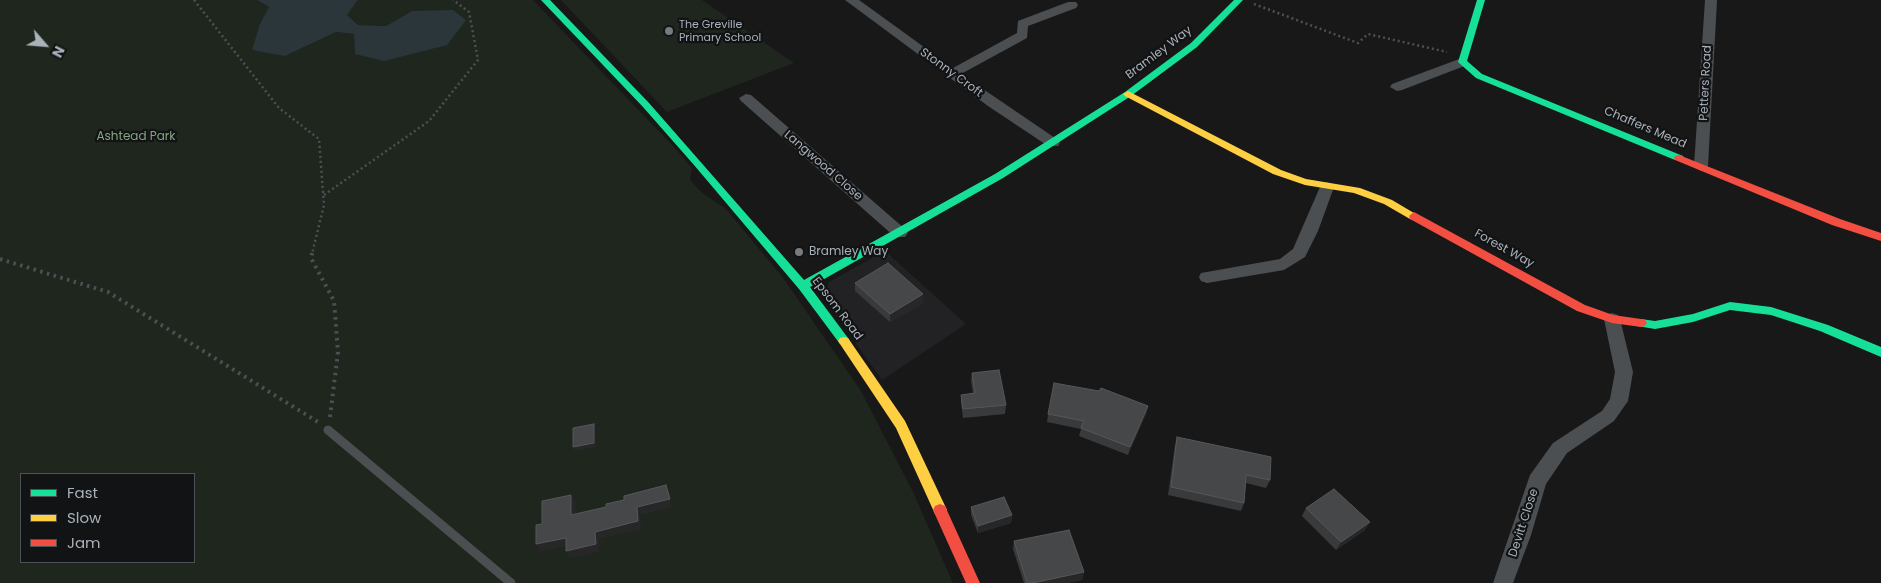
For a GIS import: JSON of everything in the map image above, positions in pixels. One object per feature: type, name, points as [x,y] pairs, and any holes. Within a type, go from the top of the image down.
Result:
[{"type":"main road","name":"Epsom Road","points":[[545,0],[659,120],[803,286],[851,350],[901,425],[973,583]]},
{"type":"main road","name":"Bramley Way","points":[[803,286],[900,233],[1053,143],[1128,94],[1194,45],[1238,0]]},
{"type":"main road","points":[[1462,59],[1481,0]]},
{"type":"main road","name":"Chaffers Mead","points":[[1462,59],[1479,76],[1836,222],[1881,237]]},
{"type":"main road","name":"Forest Way","points":[[1128,94],[1277,172],[1327,187],[1356,190],[1388,202],[1581,308],[1612,319],[1655,325],[1693,318],[1730,306],[1771,311],[1881,352]]},
{"type":"street","name":"Stonny Croft","points":[[851,0],[951,74],[1053,143]]},
{"type":"street","name":"Petters Road","points":[[1701,166],[1711,0]]},
{"type":"street","points":[[951,74],[1023,35],[1022,24],[1072,5]]},
{"type":"street","points":[[1397,87],[1462,59]]},
{"type":"street","name":"Langwood Close","points":[[746,98],[900,233]]},
{"type":"street","points":[[1207,277],[1284,264],[1299,253],[1327,187]]},
{"type":"street","name":"Devitt Close","points":[[1503,583],[1521,535],[1537,481],[1560,448],[1608,416],[1619,401],[1624,372],[1612,319]]},
{"type":"lane","points":[[328,430],[512,583]]},
{"type":"path","points":[[0,259],[108,292],[328,430],[338,352],[334,301],[311,258],[324,205],[319,138],[279,108],[194,0]]},
{"type":"path","points":[[323,195],[429,121],[478,60],[469,12],[453,0]]},
{"type":"path","points":[[1253,3],[1358,43],[1368,34],[1462,59]]},
{"type":"shaded area","points":[[257,0],[358,0],[347,15],[358,25],[386,26],[412,11],[453,10],[466,20],[447,45],[384,61],[355,54],[354,34],[336,32],[285,56],[252,50],[260,24],[269,7]]},
{"type":"shaded area","points":[[885,251],[966,324],[882,380],[824,299],[829,282]]},
{"type":"green space","name":"Ashtead Park","points":[[0,0],[257,0],[270,7],[260,24],[285,56],[336,32],[354,34],[355,54],[412,11],[386,26],[358,25],[347,15],[358,0],[533,0],[675,148],[692,168],[690,180],[702,193],[726,209],[784,279],[861,391],[913,492],[953,583],[0,583]]},
{"type":"green space","name":"The Greville Primary School","points":[[561,0],[702,0],[794,63],[667,112]]},
{"type":"building","points":[[888,263],[923,294],[890,314],[855,283]]},
{"type":"building","points":[[999,370],[1006,405],[963,409],[961,395],[975,393],[972,373]]},
{"type":"building","points":[[1054,383],[1099,391],[1101,388],[1148,406],[1130,447],[1081,428],[1084,421],[1048,414]]},
{"type":"building","points":[[594,424],[594,443],[573,447],[573,428]]},
{"type":"building","points":[[1177,437],[1271,457],[1270,480],[1246,475],[1244,503],[1171,487]]},
{"type":"building","points":[[666,485],[670,499],[637,507],[638,521],[595,532],[596,544],[566,551],[566,538],[536,544],[536,525],[542,524],[542,501],[571,495],[571,515],[606,507],[606,504],[624,500],[624,496]]},
{"type":"building","points":[[1334,489],[1370,522],[1341,542],[1306,508]]},
{"type":"building","points":[[1004,497],[1012,515],[978,526],[971,507]]},
{"type":"building","points":[[1069,530],[1084,572],[1027,583],[1014,541]]},
{"type":"traffic: fast","points":[[545,0],[646,105],[698,163],[803,286],[844,341]]},
{"type":"traffic: fast","points":[[803,286],[999,176],[1128,94],[1194,45],[1239,0]]},
{"type":"traffic: fast","points":[[1481,0],[1462,62],[1479,76],[1679,158]]},
{"type":"traffic: fast","points":[[1641,323],[1655,325],[1693,318],[1730,306],[1771,311],[1824,328],[1881,352]]},
{"type":"traffic: slow","points":[[1128,94],[1277,172],[1305,182],[1356,190],[1388,202],[1414,216]]},
{"type":"traffic: slow","points":[[844,341],[901,425],[940,510]]},
{"type":"traffic: jam","points":[[1679,158],[1836,222],[1881,237]]},
{"type":"traffic: jam","points":[[1414,216],[1581,308],[1612,319],[1641,323]]},
{"type":"traffic: jam","points":[[940,510],[973,583]]},
{"type":"place","name":"The Greville Primary School","points":[[669,31]]},
{"type":"place","name":"Bramley Way","points":[[799,252]]}]
